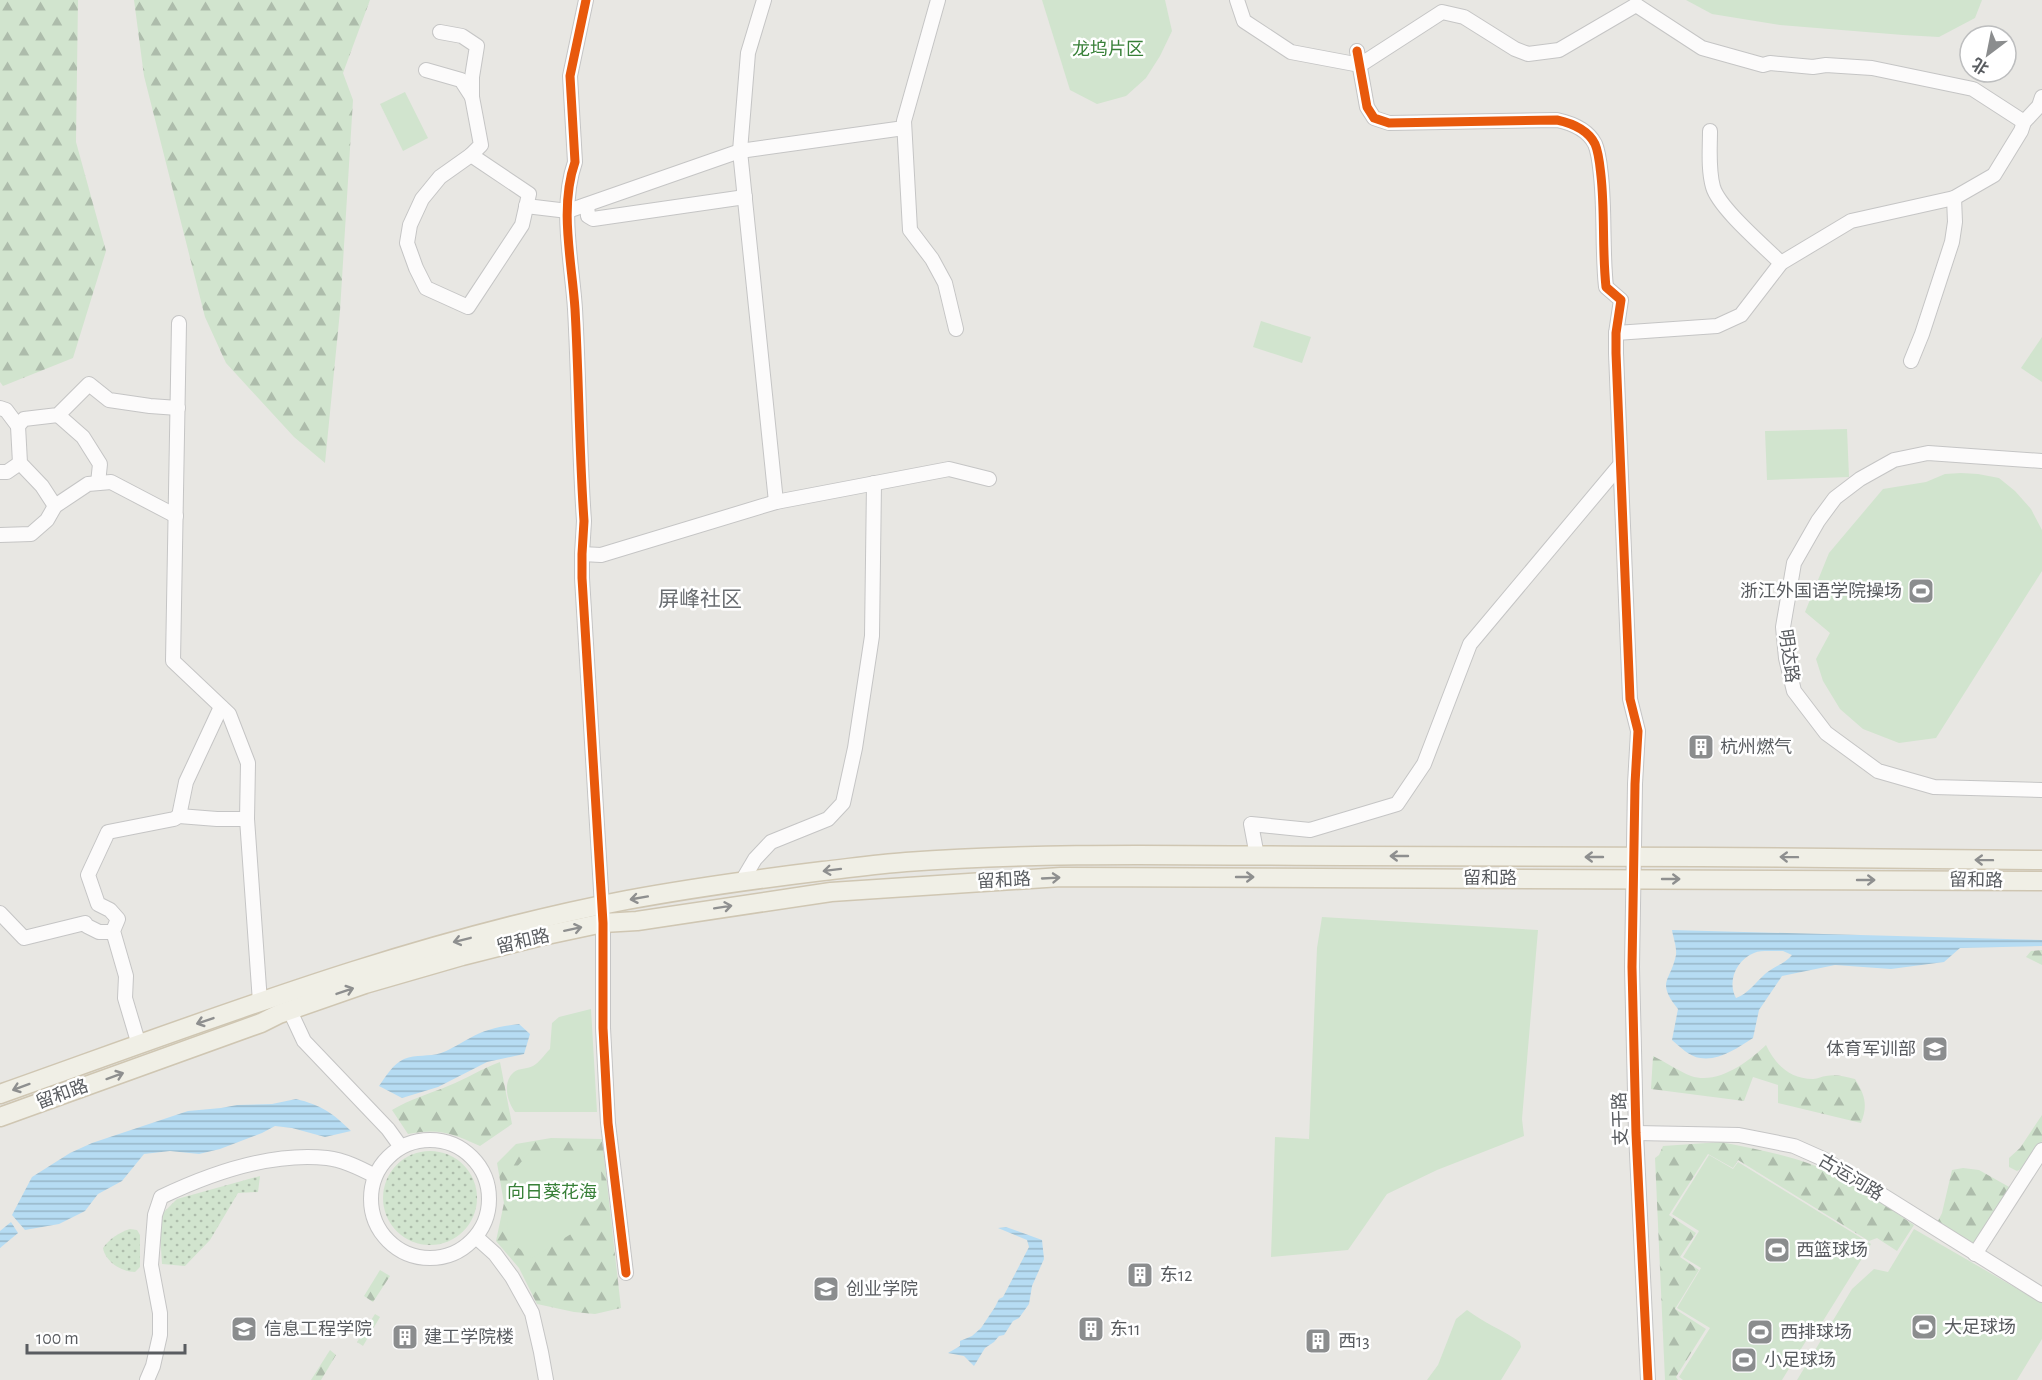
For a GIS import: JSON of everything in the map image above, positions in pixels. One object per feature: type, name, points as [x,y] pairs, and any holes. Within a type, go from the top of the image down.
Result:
[{"type":"main road","name":"留和路","points":[[0,1094],[260,1002],[439,945],[602,914],[742,881],[898,862],[1074,856],[1664,856],[2042,860]]},
{"type":"main road","name":"留和路","points":[[0,1117],[365,984],[602,914],[637,921],[831,891],[1061,877],[2042,881]]},
{"type":"street","points":[[586,0],[570,75],[575,162],[571,175],[568,212],[575,311],[584,521],[582,554],[602,914],[603,1028],[608,1123],[626,1273]]},
{"type":"street","points":[[764,0],[748,53],[740,151],[776,502]]},
{"type":"street","points":[[938,0],[904,128],[910,230],[932,259],[945,283],[956,329]]},
{"type":"street","points":[[1237,0],[1244,21],[1291,52],[1360,65],[1442,12],[1464,16],[1515,49],[1527,54],[1559,50],[1636,2],[1702,48],[1763,65],[1770,63],[1813,67],[1872,68],[1973,89],[2024,122]]},
{"type":"street","points":[[440,32],[462,36],[477,46],[472,77],[472,97],[482,145],[440,177],[422,199],[410,225],[407,243],[426,288],[468,307],[522,225],[529,194],[471,155]]},
{"type":"street","points":[[1357,51],[1360,65]]},
{"type":"street","name":"支干路","points":[[1360,65],[1367,107],[1374,118],[1389,123],[1557,120],[1572,123],[1595,144],[1600,166],[1606,287],[1621,300],[1616,333],[1620,465],[1630,699],[1638,731],[1632,968],[1636,1133],[1648,1380]]},
{"type":"street","points":[[426,69],[461,80],[472,97]]},
{"type":"street","points":[[1616,333],[1717,326],[1741,315],[1781,263],[1851,221],[1954,198],[1994,174],[2021,131],[2024,122],[2038,106],[2042,97]]},
{"type":"street","points":[[526,206],[568,212],[740,151],[904,128]]},
{"type":"street","points":[[1710,131],[1713,189],[1725,206],[1781,263]]},
{"type":"street","points":[[588,205],[588,216],[593,219],[745,197]]},
{"type":"street","points":[[1911,361],[1952,242],[1954,198]]},
{"type":"street","points":[[179,323],[173,661],[229,714],[248,763],[247,819],[260,1002]]},
{"type":"street","points":[[18,426],[24,419],[58,415],[89,384],[109,400],[178,408]]},
{"type":"street","points":[[0,408],[6,410],[18,426],[20,463],[42,486],[55,506]]},
{"type":"street","points":[[58,415],[83,437],[100,464],[98,483]]},
{"type":"street","name":"明达路","points":[[2042,461],[1928,453],[1894,460],[1860,479],[1835,498],[1818,521],[1794,563],[1783,627],[1786,658],[1794,691],[1826,733],[1878,771],[1934,787],[2042,790]]},
{"type":"street","points":[[0,472],[7,472],[20,463]]},
{"type":"street","points":[[1257,856],[1251,824],[1310,830],[1397,804],[1424,764],[1470,644],[1620,465]]},
{"type":"street","points":[[582,554],[601,555],[776,502],[949,469],[989,479]]},
{"type":"street","points":[[0,535],[31,534],[47,520],[55,506],[88,484],[111,482],[176,516]]},
{"type":"street","points":[[742,881],[756,859],[771,842],[828,819],[843,803],[855,748],[872,636],[874,483]]},
{"type":"street","points":[[179,816],[186,782],[221,707]]},
{"type":"street","points":[[139,1045],[125,998],[126,976],[113,932],[118,919],[110,909],[98,904],[88,875],[108,832],[174,819],[179,816],[247,819]]},
{"type":"street","points":[[0,913],[24,938],[85,923],[99,932],[113,932]]},
{"type":"street","points":[[290,1011],[304,1041],[388,1129],[401,1147]]},
{"type":"street","name":"古运河路","points":[[1636,1133],[1739,1135],[1794,1146],[1821,1158],[1855,1178],[2042,1295]]},
{"type":"street","points":[[430,1139],[445,1141],[460,1147],[472,1156],[481,1168],[490,1196],[489,1210],[484,1224],[467,1246],[443,1257],[430,1258],[417,1257],[386,1242],[372,1214],[371,1188],[381,1164],[401,1147],[415,1141],[430,1139]]},
{"type":"street","points":[[1975,1254],[2042,1150]]},
{"type":"street","points":[[147,1380],[153,1366],[160,1335],[160,1313],[151,1265],[155,1215],[161,1197],[219,1173],[249,1165],[305,1157],[329,1158],[358,1166],[375,1176]]},
{"type":"street","points":[[476,1237],[495,1254],[532,1313],[546,1380]]},
{"type":"green space","points":[[0,0],[78,0],[76,142],[106,251],[73,358],[3,386],[0,382]]},
{"type":"green space","points":[[134,0],[370,0],[343,73],[353,100],[340,311],[325,463],[294,437],[226,363],[205,317],[144,76]]},
{"type":"green space","name":"龙坞片区","points":[[1042,0],[1165,0],[1172,31],[1146,78],[1126,96],[1097,104],[1070,90]]},
{"type":"green space","points":[[1686,0],[1982,0],[1975,18],[1964,24],[1958,24],[1958,27],[1939,37],[1780,25],[1712,14]]},
{"type":"green space","points":[[405,92],[428,138],[403,151],[380,104]]},
{"type":"green space","points":[[1261,321],[1311,337],[1302,363],[1253,347]]},
{"type":"green space","points":[[2042,337],[2042,382],[2021,368]]},
{"type":"green space","points":[[1847,429],[1849,477],[1767,480],[1765,431]]},
{"type":"green space","name":"浙江外国语学院操场","points":[[1961,473],[1999,478],[2031,509],[2042,530],[2042,571],[1936,738],[1899,743],[1863,729],[1840,709],[1823,681],[1816,659],[1830,633],[1805,612],[1829,553],[1883,489],[1926,482],[1945,474]]},
{"type":"green space","points":[[1322,917],[1538,930],[1522,1119],[1524,1136],[1437,1170],[1387,1194],[1348,1250],[1271,1257],[1275,1137],[1309,1139],[1317,948]]},
{"type":"green space","points":[[2042,950],[2042,965],[2026,957],[2031,951]]},
{"type":"green space","points":[[591,1009],[597,1112],[515,1112],[507,1092],[510,1076],[516,1071],[535,1065],[550,1049],[552,1023],[559,1017]]},
{"type":"green space","points":[[1766,1045],[1778,1064],[1797,1076],[1813,1079],[1833,1075],[1855,1079],[1864,1100],[1861,1123],[1778,1103],[1778,1085],[1753,1077],[1744,1101],[1651,1089],[1653,1056],[1691,1076],[1712,1077],[1722,1075],[1741,1065]]},
{"type":"green space","points":[[500,1062],[512,1124],[480,1146],[445,1133],[408,1134],[392,1110],[455,1083]]},
{"type":"green space","points":[[2042,1115],[2042,1141],[2025,1167],[2017,1171],[2009,1167],[2009,1158],[2020,1148]]},
{"type":"green space","points":[[551,1138],[602,1139],[621,1308],[595,1314],[537,1304],[519,1268],[496,1241],[504,1203],[497,1163],[516,1144]]},
{"type":"green space","points":[[1721,1142],[1808,1163],[1836,1175],[1914,1225],[1897,1251],[1877,1238],[1869,1241],[1738,1160],[1733,1168],[1708,1154],[1669,1215],[1696,1233],[1680,1257],[1699,1270],[1675,1309],[1706,1329],[1676,1377],[1678,1380],[1665,1380],[1655,1158],[1663,1146]]},
{"type":"green space","points":[[430,1151],[448,1155],[463,1165],[473,1180],[477,1198],[473,1216],[463,1231],[448,1241],[430,1245],[412,1241],[397,1231],[387,1216],[383,1198],[387,1180],[397,1165],[412,1155]]},
{"type":"green space","name":"向日葵花海","points":[[600,1151],[602,1191],[571,1234],[532,1258],[517,1247],[508,1235],[507,1222],[513,1198],[508,1177],[530,1152]]},
{"type":"green space","name":"西篮球场","points":[[1709,1155],[1733,1169],[1738,1162],[1871,1244],[1813,1337],[1809,1336],[1782,1380],[1683,1380],[1679,1377],[1710,1328],[1677,1308],[1701,1268],[1683,1257],[1699,1231],[1672,1214]]},
{"type":"green space","points":[[1963,1168],[1979,1170],[2011,1188],[1972,1245],[1937,1223],[1942,1213],[1952,1170]]},
{"type":"green space","points":[[260,1176],[258,1192],[238,1193],[210,1240],[185,1266],[162,1264],[159,1217],[177,1199]]},
{"type":"green space","points":[[130,1229],[137,1230],[140,1235],[140,1267],[135,1272],[114,1265],[104,1253],[103,1248],[115,1236]]},
{"type":"green space","points":[[1914,1229],[2042,1303],[2042,1339],[2017,1380],[1797,1380],[1852,1289],[1874,1269],[1888,1272]]},
{"type":"green space","points":[[380,1270],[390,1276],[373,1302],[364,1296]]},
{"type":"green space","points":[[1467,1310],[1520,1342],[1521,1347],[1501,1380],[1427,1380],[1438,1365],[1456,1319]]},
{"type":"green space","points":[[375,1314],[380,1317],[363,1346],[357,1342]]},
{"type":"green space","points":[[330,1350],[336,1355],[321,1380],[311,1380]]},
{"type":"water","points":[[1672,930],[2042,940],[2042,946],[1960,948],[1944,962],[1891,969],[1835,965],[1782,976],[1759,1010],[1753,1038],[1728,1053],[1714,1058],[1700,1058],[1692,1056],[1672,1040],[1678,1009],[1671,1000],[1666,982],[1676,955]],"holes":[[[1783,951],[1792,955],[1765,974],[1752,988],[1736,998],[1732,985],[1735,972],[1742,961],[1757,952]]]},
{"type":"water","points":[[519,1024],[530,1034],[524,1054],[487,1062],[438,1087],[402,1098],[379,1086],[393,1067],[404,1059],[441,1053],[482,1032]]},
{"type":"water","points":[[296,1099],[326,1110],[351,1131],[325,1137],[275,1126],[220,1149],[199,1154],[170,1151],[144,1154],[122,1181],[98,1194],[85,1211],[59,1224],[25,1230],[12,1215],[32,1177],[70,1153],[92,1143],[188,1111],[237,1105],[272,1104]]},
{"type":"water","points":[[11,1222],[18,1233],[0,1248],[0,1231]]},
{"type":"water","points":[[1006,1227],[1042,1240],[1044,1259],[1032,1286],[1029,1304],[1004,1335],[999,1336],[985,1348],[974,1366],[964,1356],[948,1353],[960,1346],[960,1341],[972,1336],[981,1328],[999,1299],[1003,1297],[1029,1247],[1027,1240],[998,1228]]},
{"type":"cycle path","points":[[586,0],[570,76],[575,162],[570,180],[567,216],[575,309],[584,521],[582,578],[603,923],[603,1028],[608,1123],[626,1273]]},
{"type":"cycle path","points":[[1357,51],[1367,107],[1374,118],[1389,123],[1557,120],[1573,125],[1592,139],[1600,164],[1606,287],[1621,300],[1616,333],[1616,353],[1630,699],[1638,731],[1632,967],[1636,1133],[1648,1380]]},
{"type":"place","name":"浙江外国语学院操场","points":[[1921,591]]},
{"type":"place","name":"杭州燃气","points":[[1701,747]]},
{"type":"place","name":"体育军训部","points":[[1935,1049]]},
{"type":"place","name":"西篮球场","points":[[1777,1250]]},
{"type":"place","name":"东12","points":[[1140,1275]]},
{"type":"place","name":"创业学院","points":[[826,1289]]},
{"type":"place","name":"大足球场","points":[[1924,1327]]},
{"type":"place","name":"信息工程学院","points":[[244,1329]]},
{"type":"place","name":"东11","points":[[1091,1329]]},
{"type":"place","name":"西排球场","points":[[1760,1332]]},
{"type":"place","name":"建工学院楼","points":[[405,1337]]},
{"type":"place","name":"西13","points":[[1318,1341]]},
{"type":"place","name":"小足球场","points":[[1744,1360]]},
{"type":"district","name":"屏峰社区","points":[[700,599]]}]
